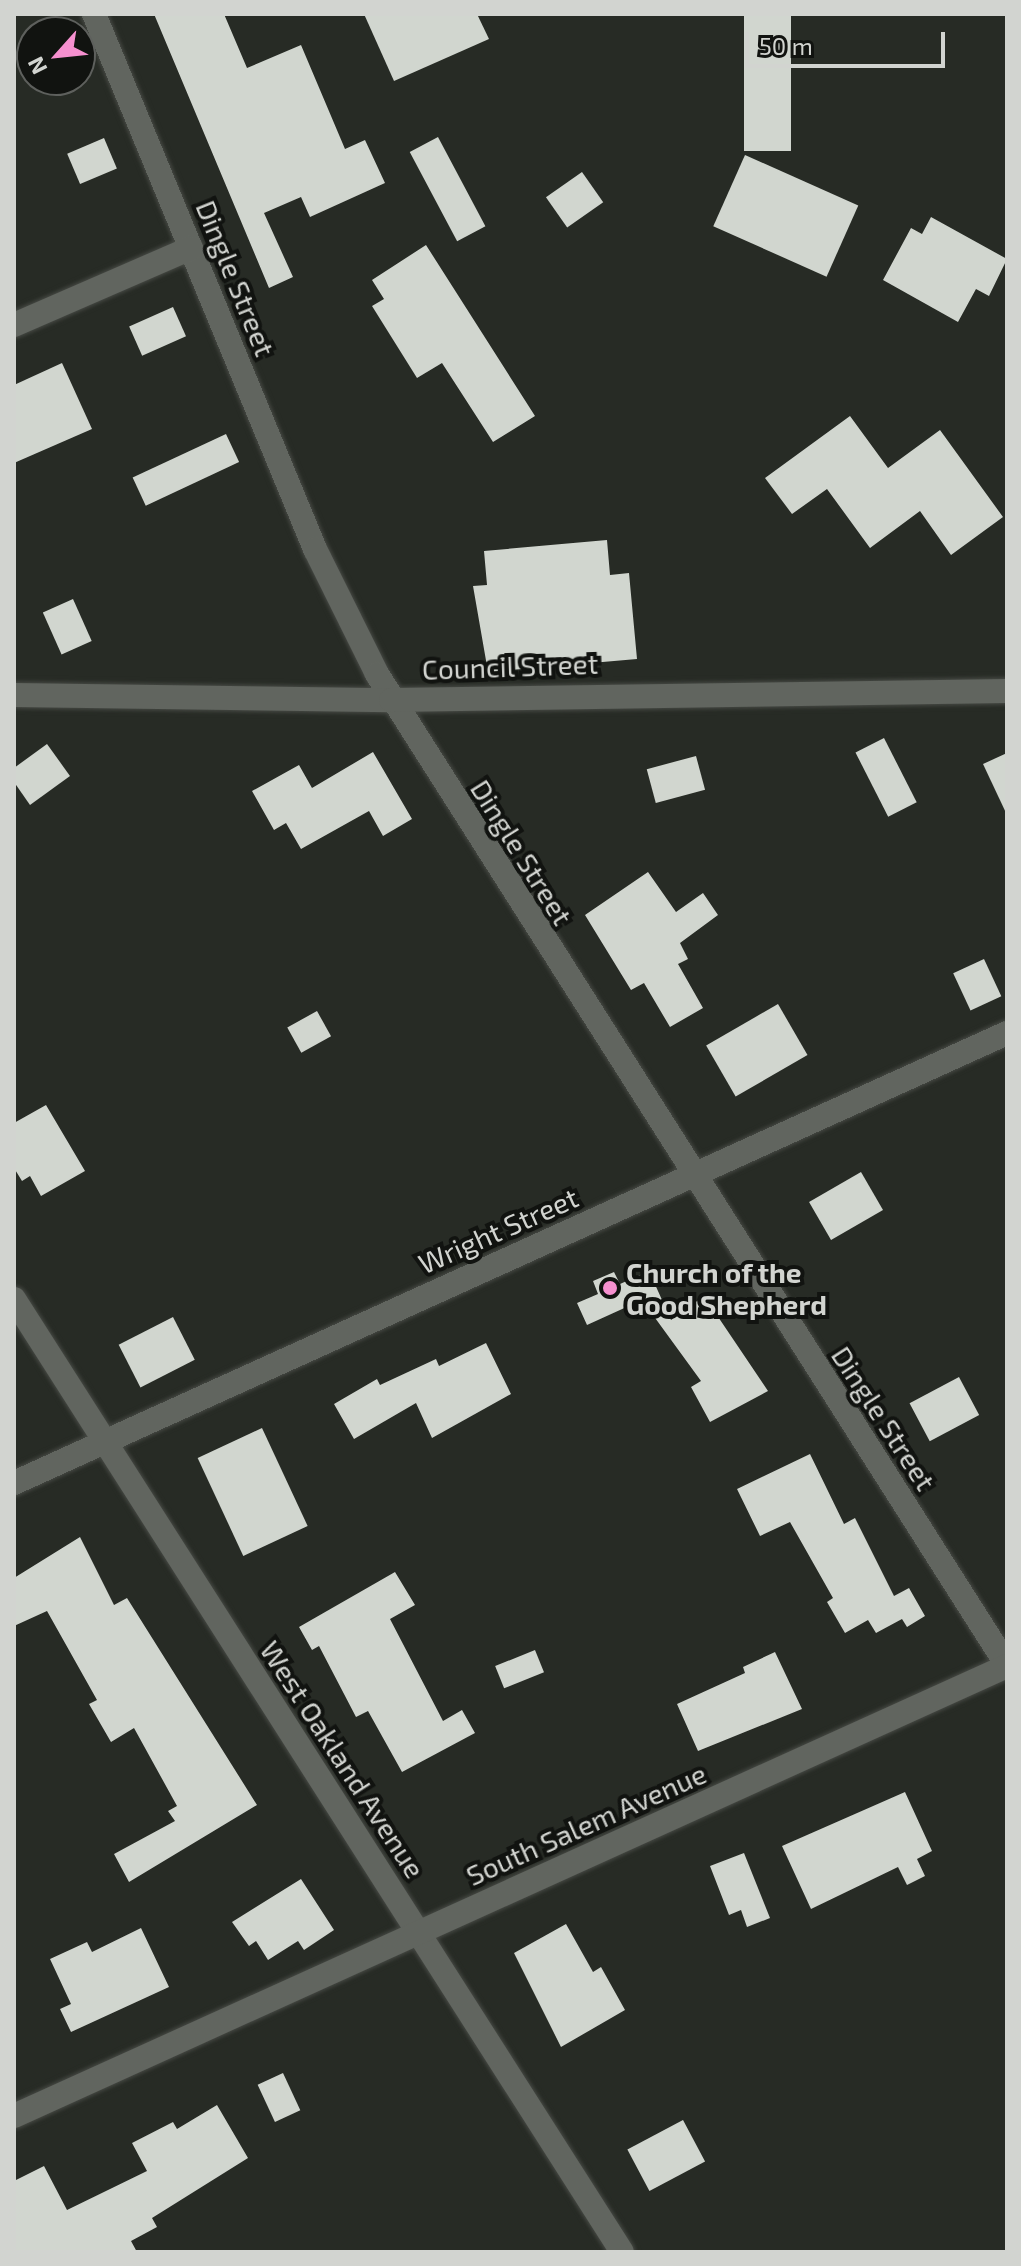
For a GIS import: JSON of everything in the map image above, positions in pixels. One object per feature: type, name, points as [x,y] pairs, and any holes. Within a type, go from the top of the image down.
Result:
[{"type":"street","name":"Dingle Street","points":[[94,14],[315,549],[391,700],[1007,1666]]},
{"type":"street","points":[[14,325],[191,248]]},
{"type":"street","name":"Council Street","points":[[14,695],[391,700],[1007,691]]},
{"type":"street","name":"Wright Street","points":[[14,1483],[1007,1033]]},
{"type":"street","name":"West Oakland Avenue","points":[[14,1299],[622,2252]]},
{"type":"street","name":"South Salem Avenue","points":[[14,2116],[1007,1666]]},
{"type":"building","points":[[154,14],[224,14],[247,68],[301,45],[345,149],[365,140],[385,183],[310,217],[301,197],[264,213],[293,277],[269,288]]},
{"type":"building","points":[[364,14],[477,14],[489,39],[394,81]]},
{"type":"building","points":[[744,14],[791,14],[791,151],[744,151]]},
{"type":"building","points":[[438,137],[485,226],[457,241],[410,152]]},
{"type":"building","points":[[104,138],[117,168],[80,184],[67,154]]},
{"type":"building","points":[[745,155],[858,205],[827,277],[713,226]]},
{"type":"building","points":[[582,172],[603,202],[567,228],[546,197]]},
{"type":"building","points":[[931,217],[1007,259],[989,296],[976,289],[958,322],[883,280],[911,228],[922,234]]},
{"type":"building","points":[[426,245],[535,416],[493,442],[442,363],[417,378],[372,306],[384,299],[372,280]]},
{"type":"building","points":[[173,307],[186,336],[142,356],[129,327]]},
{"type":"building","points":[[62,363],[92,429],[14,463],[14,385]]},
{"type":"building","points":[[850,416],[888,468],[940,430],[1003,517],[951,555],[920,511],[870,548],[827,489],[792,514],[765,478]]},
{"type":"building","points":[[226,434],[239,462],[146,506],[133,478]]},
{"type":"building","points":[[607,540],[610,575],[629,573],[637,659],[488,672],[473,586],[487,585],[484,551]]},
{"type":"building","points":[[73,599],[92,641],[62,654],[43,612]]},
{"type":"building","points":[[884,738],[917,802],[888,817],[855,753]]},
{"type":"building","points":[[47,744],[70,776],[30,805],[14,782],[14,768]]},
{"type":"building","points":[[373,752],[412,819],[383,836],[369,811],[301,849],[286,823],[274,830],[252,791],[299,765],[312,788]]},
{"type":"building","points":[[1007,753],[1007,815],[983,764]]},
{"type":"building","points":[[696,756],[705,790],[656,803],[647,769]]},
{"type":"building","points":[[648,872],[676,912],[703,893],[718,915],[680,943],[688,959],[678,964],[703,1008],[670,1027],[644,983],[631,990],[585,915]]},
{"type":"building","points":[[984,959],[1001,996],[971,1011],[953,973]]},
{"type":"building","points":[[778,1004],[808,1055],[736,1097],[706,1046]]},
{"type":"building","points":[[317,1011],[331,1036],[301,1053],[287,1027]]},
{"type":"building","points":[[46,1105],[85,1171],[41,1196],[30,1176],[22,1181],[14,1168],[14,1123]]},
{"type":"building","points":[[861,1172],[883,1210],[831,1240],[809,1202]]},
{"type":"building","points":[[649,1271],[671,1320],[704,1296],[768,1391],[710,1422],[691,1387],[701,1381],[642,1300],[587,1325],[577,1303],[598,1294],[593,1281],[614,1272],[620,1284]]},
{"type":"building","points":[[173,1317],[195,1360],[140,1387],[119,1345]]},
{"type":"building","points":[[486,1343],[511,1394],[432,1438],[416,1403],[354,1439],[334,1404],[377,1379],[380,1385],[436,1359],[439,1366]]},
{"type":"building","points":[[959,1377],[979,1415],[930,1441],[910,1403]]},
{"type":"building","points":[[262,1428],[308,1526],[243,1556],[198,1458]]},
{"type":"building","points":[[810,1454],[844,1524],[855,1518],[894,1596],[909,1588],[925,1616],[907,1627],[902,1619],[876,1633],[868,1620],[845,1633],[827,1602],[833,1598],[790,1522],[760,1536],[737,1489]]},
{"type":"building","points":[[80,1537],[114,1605],[127,1598],[257,1805],[129,1882],[114,1854],[175,1821],[168,1811],[177,1806],[134,1728],[111,1742],[89,1704],[97,1700],[47,1611],[14,1626],[14,1578]]},
{"type":"building","points":[[395,1572],[415,1605],[390,1619],[443,1721],[462,1710],[475,1733],[402,1772],[368,1711],[356,1717],[319,1646],[312,1650],[299,1627]]},
{"type":"building","points":[[535,1650],[544,1672],[504,1688],[495,1666]]},
{"type":"building","points":[[775,1652],[802,1709],[698,1751],[677,1704],[745,1673],[743,1667]]},
{"type":"building","points":[[905,1792],[932,1851],[917,1859],[925,1876],[907,1885],[898,1867],[811,1909],[782,1846]]},
{"type":"building","points":[[744,1853],[770,1918],[747,1927],[741,1910],[729,1915],[710,1866]]},
{"type":"building","points":[[301,1879],[334,1930],[304,1950],[298,1941],[268,1960],[256,1941],[249,1946],[232,1922]]},
{"type":"building","points":[[566,1924],[593,1972],[601,1967],[625,2010],[561,2047],[514,1953]]},
{"type":"building","points":[[141,1928],[169,1987],[71,2032],[60,2009],[71,2004],[50,1959],[87,1942],[92,1952]]},
{"type":"building","points":[[283,2073],[300,2110],[275,2122],[258,2085]]},
{"type":"building","points":[[217,2105],[248,2158],[152,2218],[157,2227],[131,2241],[137,2252],[14,2252],[14,2181],[44,2166],[67,2210],[147,2171],[132,2143],[173,2122],[177,2129]]},
{"type":"building","points":[[683,2120],[705,2161],[649,2191],[627,2150]]},
{"type":"place","name":"Church of the Good Shepherd","points":[[610,1288]]}]
